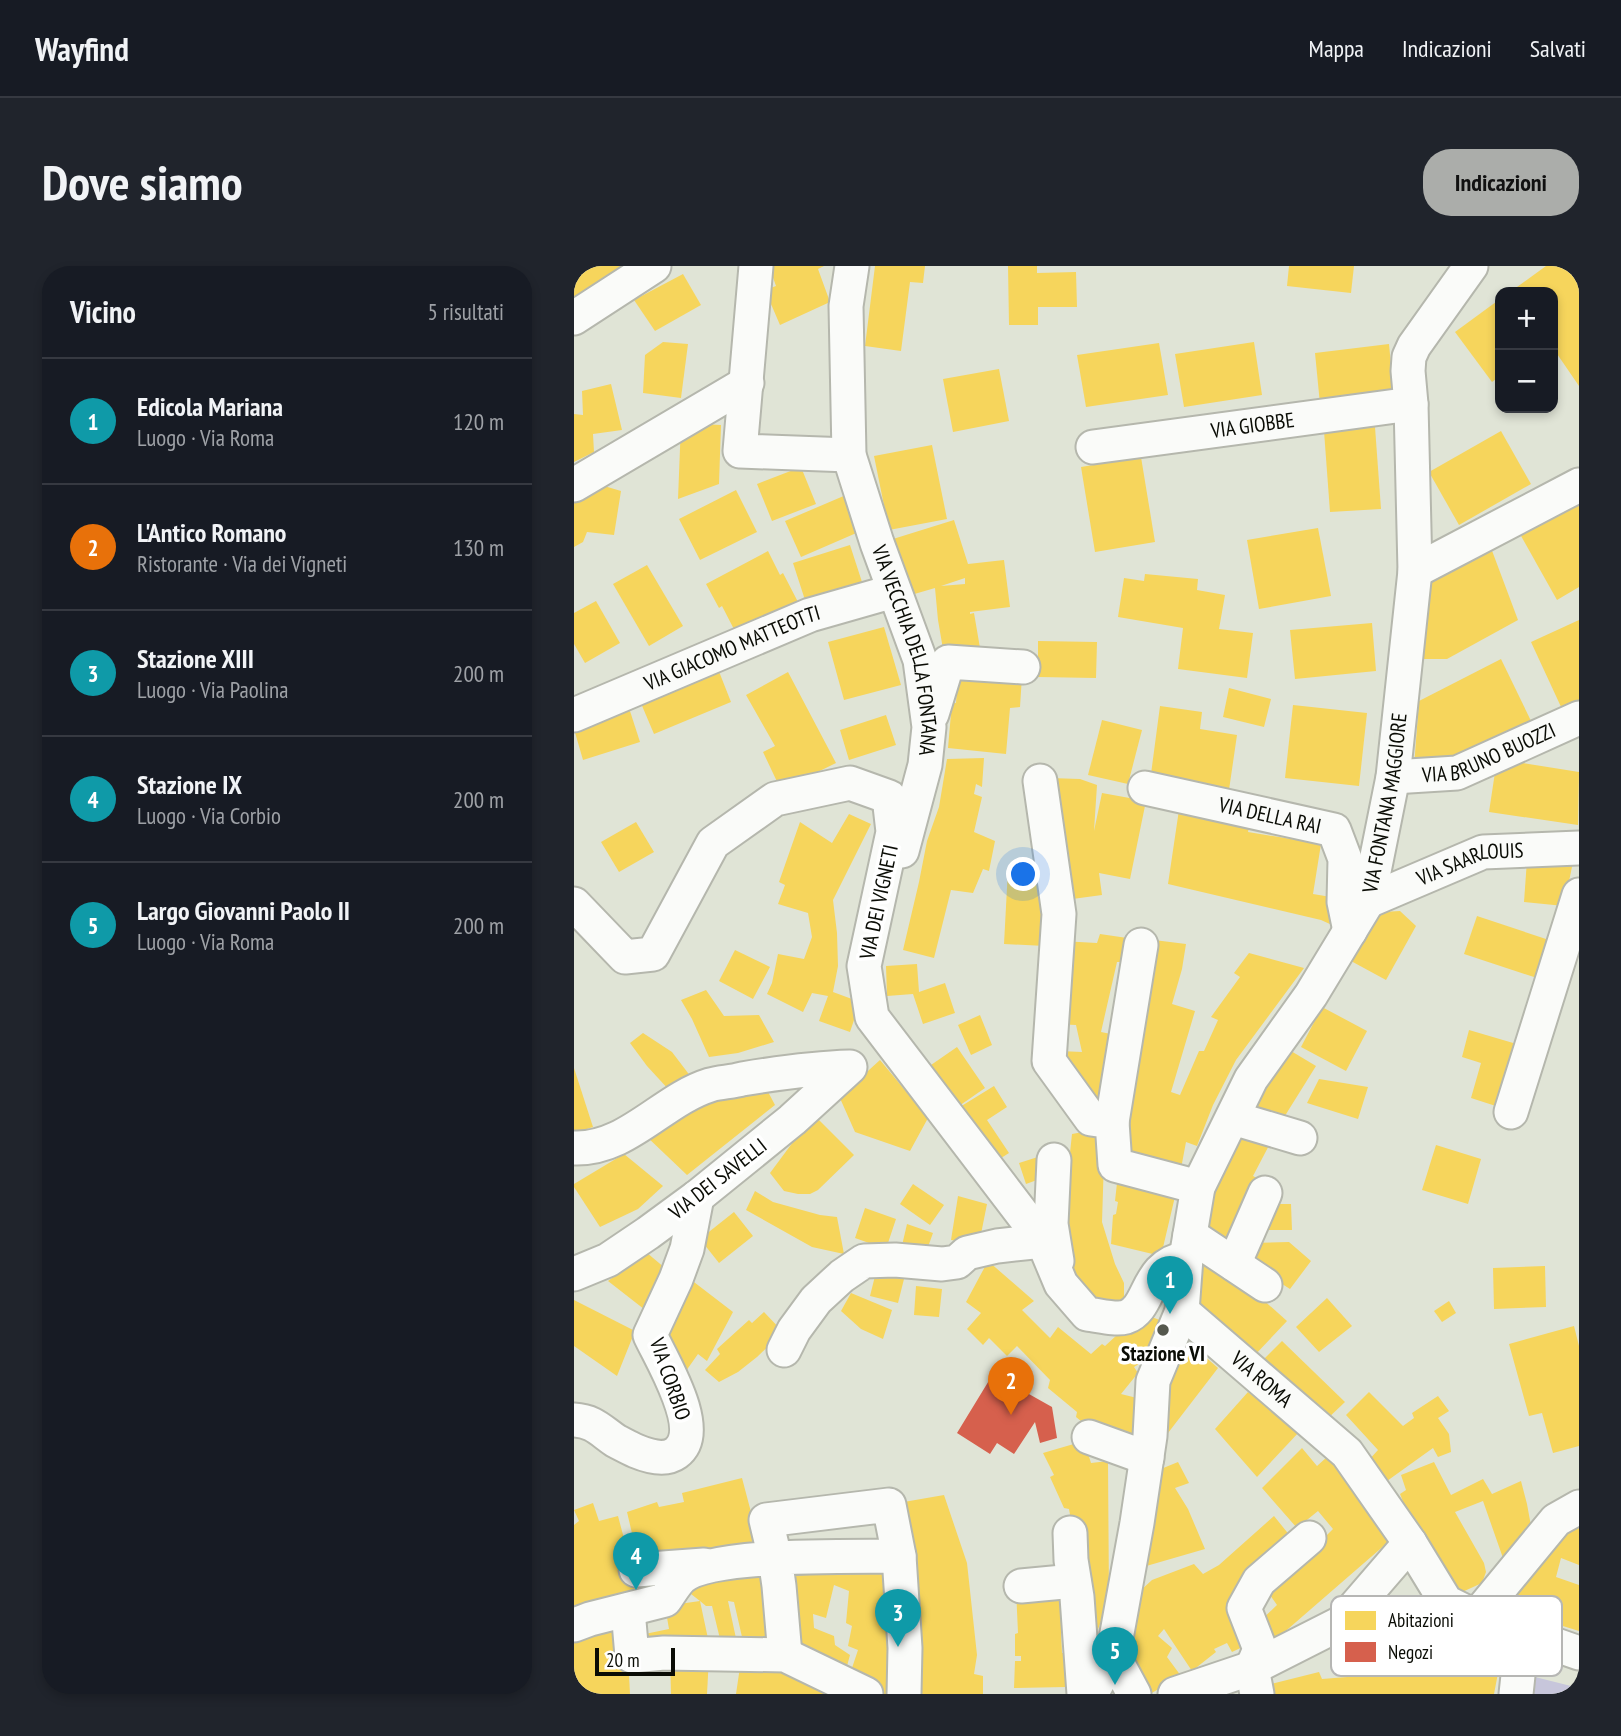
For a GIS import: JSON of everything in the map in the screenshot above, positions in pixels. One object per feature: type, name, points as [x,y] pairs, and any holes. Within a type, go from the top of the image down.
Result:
[{"type":"street","points":[[574,318],[653,266]]},
{"type":"street","points":[[756,266],[740,451],[849,455]]},
{"type":"street","name":"VIA VECCHIA DELLA FONTANA","points":[[852,266],[846,306],[849,455],[920,660],[929,727],[925,765],[877,947],[875,1005],[882,1031]]},
{"type":"street","name":"VIA FONTANA MAGGIORE","points":[[1182,1311],[1188,1246],[1198,1187],[1251,1079],[1311,995],[1368,901],[1393,777],[1415,571],[1409,357],[1471,266]]},
{"type":"street","points":[[574,485],[747,383]]},
{"type":"street","name":"VIA GIOBBE","points":[[1093,447],[1411,404]]},
{"type":"street","points":[[1415,571],[1579,485]]},
{"type":"street","name":"VIA GIACOMO MATTEOTTI","points":[[574,715],[810,615],[894,591]]},
{"type":"street","points":[[929,727],[948,662],[1023,667]]},
{"type":"street","name":"VIA BRUNO BUOZZI","points":[[1393,777],[1457,773],[1579,718]]},
{"type":"street","points":[[1040,781],[1059,914],[1049,1061],[1091,1119],[1112,1122]]},
{"type":"street","name":"VIA DEI VIGNETI","points":[[574,904],[625,957],[653,954],[713,843],[775,799],[850,783],[889,797],[893,832],[864,966],[872,1017],[1043,1241],[1061,1284],[1087,1314],[1123,1318],[1136,1312],[1160,1270],[1175,1260],[1188,1246]]},
{"type":"street","name":"VIA DELLA RAI","points":[[1145,788],[1334,830],[1345,859],[1343,902],[1350,931]]},
{"type":"street","name":"VIA SAARLOUIS","points":[[1368,901],[1483,852],[1579,848]]},
{"type":"street","points":[[1511,1112],[1579,895]]},
{"type":"street","points":[[1141,944],[1112,1122],[1115,1165],[1198,1187]]},
{"type":"street","name":"VIA DEI SAVELLI","points":[[574,1275],[608,1260],[697,1197],[792,1120],[867,1051],[882,1031]]},
{"type":"street","points":[[574,1147],[597,1146],[618,1138],[679,1098],[711,1085],[776,1073],[850,1067]]},
{"type":"street","points":[[1233,1118],[1300,1138]]},
{"type":"street","points":[[1054,1160],[1051,1224],[1061,1284]]},
{"type":"street","points":[[1234,1264],[1265,1193]]},
{"type":"street","name":"VIA CORBIO","points":[[574,1420],[598,1426],[615,1440],[659,1458],[672,1456],[686,1441],[683,1406],[650,1335],[687,1250],[697,1197]]},
{"type":"street","points":[[784,1350],[794,1330],[816,1300],[842,1276],[864,1261],[950,1263],[957,1262],[967,1253],[1043,1241]]},
{"type":"street","points":[[1188,1246],[1234,1264],[1265,1286]]},
{"type":"street","points":[[1091,1694],[1113,1655],[1147,1458],[1153,1381],[1182,1311]]},
{"type":"street","name":"VIA ROMA","points":[[1182,1311],[1347,1453],[1410,1543],[1442,1596]]},
{"type":"street","points":[[1089,1437],[1147,1458]]},
{"type":"street","points":[[785,1655],[775,1558],[765,1520],[889,1505],[899,1556],[905,1648],[904,1694]]},
{"type":"street","points":[[1493,1596],[1556,1520],[1579,1507]]},
{"type":"street","points":[[1070,1533],[1084,1694]]},
{"type":"street","points":[[1254,1681],[1260,1649],[1244,1608],[1259,1581],[1310,1538]]},
{"type":"street","points":[[1364,1596],[1410,1543]]},
{"type":"street","points":[[636,1570],[775,1558],[899,1556]]},
{"type":"street","points":[[574,1625],[665,1600],[681,1578],[713,1564]]},
{"type":"street","points":[[1021,1586],[1074,1581]]},
{"type":"street","points":[[628,1609],[632,1657],[664,1653],[785,1655],[866,1694]]},
{"type":"street","points":[[1175,1694],[1254,1681],[1331,1630]]},
{"type":"street","points":[[1113,1655],[1134,1694]]},
{"type":"street","points":[[1516,1694],[1519,1676]]},
{"type":"shaded area","points":[[1531,1676],[1579,1688],[1579,1694],[1528,1694]]},
{"type":"building: Abitazioni","points":[[574,266],[636,266],[574,302]]},
{"type":"building: Abitazioni","points":[[769,266],[824,266],[818,269],[830,302],[780,325],[765,290],[776,286]]},
{"type":"building: Abitazioni","points":[[875,266],[925,266],[923,283],[910,282],[901,351],[865,346]]},
{"type":"building: Abitazioni","points":[[1008,266],[1037,266],[1037,273],[1076,272],[1077,307],[1038,307],[1038,325],[1009,325]]},
{"type":"building: Abitazioni","points":[[1289,266],[1354,266],[1351,293],[1287,286]]},
{"type":"building: Abitazioni","points":[[1546,266],[1573,266],[1579,274],[1579,386],[1558,355],[1558,287],[1517,287]]},
{"type":"building: Abitazioni","points":[[683,274],[701,305],[655,331],[634,300]]},
{"type":"building: Abitazioni","points":[[1495,303],[1495,380],[1492,382],[1455,332]]},
{"type":"building: Abitazioni","points":[[663,342],[688,344],[681,398],[643,393],[645,355]]},
{"type":"building: Abitazioni","points":[[1254,342],[1262,395],[1184,407],[1175,354]]},
{"type":"building: Abitazioni","points":[[1159,343],[1168,395],[1086,407],[1077,355]]},
{"type":"building: Abitazioni","points":[[1389,344],[1394,396],[1320,404],[1315,353]]},
{"type":"building: Abitazioni","points":[[999,369],[1009,421],[953,432],[943,379]]},
{"type":"building: Abitazioni","points":[[611,384],[622,430],[593,434],[594,452],[574,462],[574,414],[583,415],[582,391]]},
{"type":"building: Abitazioni","points":[[681,423],[721,425],[719,484],[678,499]]},
{"type":"building: Abitazioni","points":[[1375,427],[1381,509],[1330,512],[1324,431]]},
{"type":"building: Abitazioni","points":[[1501,431],[1531,484],[1459,525],[1429,472]]},
{"type":"building: Abitazioni","points":[[932,445],[947,519],[889,530],[874,456]]},
{"type":"building: Abitazioni","points":[[1141,457],[1155,542],[1095,552],[1081,467]]},
{"type":"building: Abitazioni","points":[[801,467],[816,504],[772,521],[757,484]]},
{"type":"building: Abitazioni","points":[[594,483],[621,491],[614,535],[587,532],[583,542],[574,547],[574,492]]},
{"type":"building: Abitazioni","points":[[736,490],[757,532],[700,560],[679,519]]},
{"type":"building: Abitazioni","points":[[1579,491],[1579,587],[1557,600],[1516,527]]},
{"type":"building: Abitazioni","points":[[846,495],[861,531],[801,557],[785,521]]},
{"type":"building: Abitazioni","points":[[954,520],[968,564],[1004,560],[1010,607],[970,612],[974,613],[980,648],[944,655],[935,588],[911,595],[893,539]],"holes":[[[965,578],[965,584],[941,586]]]},
{"type":"building: Abitazioni","points":[[1318,528],[1331,596],[1259,609],[1247,540]]},
{"type":"building: Abitazioni","points":[[1488,540],[1518,620],[1447,659],[1422,659],[1427,576]]},
{"type":"building: Abitazioni","points":[[850,545],[862,582],[805,600],[793,563]]},
{"type":"building: Abitazioni","points":[[768,551],[798,602],[739,639],[722,606],[719,608],[706,584]]},
{"type":"building: Abitazioni","points":[[647,565],[683,626],[649,646],[613,584]]},
{"type":"building: Abitazioni","points":[[1145,574],[1198,579],[1197,590],[1225,595],[1219,629],[1253,633],[1247,678],[1178,669],[1183,628],[1118,617],[1124,578],[1144,581]]},
{"type":"building: Abitazioni","points":[[596,601],[620,643],[585,663],[574,644],[574,613]]},
{"type":"building: Abitazioni","points":[[1579,620],[1579,701],[1562,709],[1531,642]]},
{"type":"building: Abitazioni","points":[[1372,623],[1376,671],[1295,679],[1290,630]]},
{"type":"building: Abitazioni","points":[[884,627],[901,685],[844,700],[828,642]]},
{"type":"building: Abitazioni","points":[[1038,641],[1097,642],[1096,678],[1038,677]]},
{"type":"building: Abitazioni","points":[[1501,659],[1532,723],[1439,767],[1414,767],[1419,701]]},
{"type":"building: Abitazioni","points":[[718,669],[731,702],[654,734],[640,701]]},
{"type":"building: Abitazioni","points":[[788,672],[836,763],[781,790],[763,752],[775,746],[746,695]]},
{"type":"building: Abitazioni","points":[[958,673],[1022,676],[1020,707],[1010,708],[1006,754],[948,748],[952,702],[956,703]]},
{"type":"building: Abitazioni","points":[[1229,688],[1271,699],[1264,727],[1223,717]]},
{"type":"building: Abitazioni","points":[[1293,705],[1367,713],[1359,786],[1285,778]]},
{"type":"building: Abitazioni","points":[[1160,706],[1202,712],[1200,729],[1237,735],[1229,790],[1151,774]]},
{"type":"building: Abitazioni","points":[[630,711],[640,742],[583,760],[574,729]]},
{"type":"building: Abitazioni","points":[[886,715],[896,745],[849,760],[840,730]]},
{"type":"building: Abitazioni","points":[[1102,720],[1142,730],[1128,784],[1088,775]]},
{"type":"building: Abitazioni","points":[[984,758],[982,787],[976,784],[974,794],[982,797],[974,832],[995,841],[989,871],[983,869],[973,893],[951,890],[934,958],[903,950],[927,841],[939,807],[947,759]]},
{"type":"building: Abitazioni","points":[[1497,759],[1579,772],[1578,825],[1489,812]]},
{"type":"building: Abitazioni","points":[[1050,778],[1080,779],[1097,785],[1094,831],[1102,793],[1146,801],[1130,879],[1099,873],[1102,895],[1065,900]]},
{"type":"building: Abitazioni","points":[[1180,803],[1251,818],[1248,832],[1321,844],[1313,894],[1337,898],[1332,925],[1321,920],[1168,884]]},
{"type":"building: Abitazioni","points":[[849,814],[871,824],[833,900],[838,966],[833,992],[860,1002],[850,1032],[819,1021],[828,996],[812,993],[803,1012],[767,994],[778,954],[804,959],[812,937],[808,913],[778,904],[785,885],[779,882],[800,822],[832,843]]},
{"type":"building: Abitazioni","points":[[636,822],[654,852],[619,872],[601,842]]},
{"type":"building: Abitazioni","points":[[1575,852],[1564,906],[1524,902],[1527,860]]},
{"type":"building: Abitazioni","points":[[1008,869],[1050,872],[1045,946],[1004,944]]},
{"type":"building: Abitazioni","points":[[1400,911],[1416,926],[1386,980],[1351,961],[1373,920],[1383,912]]},
{"type":"building: Abitazioni","points":[[1477,916],[1549,940],[1537,978],[1464,954]]},
{"type":"building: Abitazioni","points":[[1100,934],[1134,939],[1129,962],[1117,962],[1101,1032],[1121,1036],[1111,1107],[1092,1110],[1060,1051],[1082,1052],[1076,1025],[1055,1024],[1061,941],[1097,943]]},
{"type":"building: Abitazioni","points":[[1154,940],[1186,944],[1172,1004],[1195,1011],[1171,1092],[1180,1095],[1199,1051],[1204,1051],[1218,1020],[1211,1017],[1240,977],[1234,973],[1249,953],[1304,968],[1236,1060],[1213,1105],[1197,1146],[1186,1142],[1180,1174],[1123,1161]]},
{"type":"building: Abitazioni","points":[[735,950],[770,967],[753,999],[719,981]]},
{"type":"building: Abitazioni","points":[[917,964],[919,992],[945,983],[955,1013],[923,1024],[913,994],[887,996],[886,966]]},
{"type":"building: Abitazioni","points":[[706,990],[724,1016],[759,1015],[774,1042],[738,1053],[709,1057],[681,1000]]},
{"type":"building: Abitazioni","points":[[1322,1007],[1367,1031],[1346,1071],[1301,1047]]},
{"type":"building: Abitazioni","points":[[980,1015],[992,1045],[971,1055],[958,1025]]},
{"type":"building: Abitazioni","points":[[1469,1030],[1520,1045],[1502,1108],[1471,1098],[1481,1063],[1462,1057]]},
{"type":"building: Abitazioni","points":[[643,1033],[672,1052],[691,1077],[670,1091],[630,1043]]},
{"type":"building: Abitazioni","points":[[957,1047],[985,1088],[959,1106],[931,1065]]},
{"type":"building: Abitazioni","points":[[1286,1048],[1316,1066],[1278,1127],[1241,1114]]},
{"type":"building: Abitazioni","points":[[880,1060],[928,1118],[910,1151],[855,1132],[835,1087],[858,1080]]},
{"type":"building: Abitazioni","points":[[574,1068],[593,1127],[574,1133]]},
{"type":"building: Abitazioni","points":[[1319,1079],[1368,1087],[1358,1119],[1307,1103]]},
{"type":"building: Abitazioni","points":[[994,1086],[1007,1107],[987,1120],[1009,1153],[990,1165],[955,1110]]},
{"type":"building: Abitazioni","points":[[766,1088],[775,1105],[687,1175],[645,1135],[722,1093],[731,1099]]},
{"type":"building: Abitazioni","points":[[818,1119],[854,1155],[818,1190],[810,1194],[784,1191],[770,1173],[796,1138]]},
{"type":"building: Abitazioni","points":[[1240,1126],[1274,1136],[1253,1176],[1259,1179],[1231,1250],[1197,1236]]},
{"type":"building: Abitazioni","points":[[1105,1128],[1102,1222],[1124,1283],[1124,1309],[1089,1304],[1078,1288],[1055,1227],[1072,1134]]},
{"type":"building: Abitazioni","points":[[1436,1145],[1481,1159],[1468,1204],[1422,1190]]},
{"type":"building: Abitazioni","points":[[624,1154],[663,1186],[638,1209],[600,1227],[574,1184]]},
{"type":"building: Abitazioni","points":[[1041,1156],[1048,1176],[1026,1184],[1019,1163]]},
{"type":"building: Abitazioni","points":[[1118,1174],[1177,1188],[1161,1256],[1111,1244],[1113,1215],[1116,1214],[1118,1202],[1115,1201]]},
{"type":"building: Abitazioni","points":[[913,1184],[944,1205],[930,1225],[900,1204]]},
{"type":"building: Abitazioni","points":[[755,1191],[773,1202],[837,1217],[844,1254],[812,1247],[746,1210]]},
{"type":"building: Abitazioni","points":[[958,1196],[987,1204],[979,1244],[951,1240]]},
{"type":"building: Abitazioni","points":[[1264,1204],[1291,1204],[1292,1230],[1259,1230]]},
{"type":"building: Abitazioni","points":[[865,1208],[896,1219],[886,1249],[855,1238]]},
{"type":"building: Abitazioni","points":[[734,1212],[753,1236],[719,1263],[700,1239]]},
{"type":"building: Abitazioni","points":[[907,1224],[933,1233],[924,1258],[900,1254]]},
{"type":"building: Abitazioni","points":[[1289,1242],[1311,1261],[1290,1289],[1265,1273],[1243,1265],[1250,1243]]},
{"type":"building: Abitazioni","points":[[1204,1247],[1287,1321],[1253,1357],[1192,1300]]},
{"type":"building: Abitazioni","points":[[646,1252],[672,1274],[649,1313],[608,1281]]},
{"type":"building: Abitazioni","points":[[988,1261],[1034,1301],[1022,1310],[1050,1338],[1058,1327],[1091,1354],[1102,1344],[1105,1346],[1141,1313],[1165,1322],[1155,1354],[1134,1367],[1138,1373],[1121,1394],[1137,1398],[1131,1447],[1097,1434],[1076,1417],[1077,1412],[1048,1388],[1050,1380],[1017,1346],[1007,1356],[989,1338],[983,1345],[967,1329],[981,1313],[966,1302]]},
{"type":"building: Abitazioni","points":[[878,1264],[906,1271],[898,1303],[870,1296]]},
{"type":"building: Abitazioni","points":[[1545,1266],[1546,1307],[1494,1309],[1493,1268]]},
{"type":"building: Abitazioni","points":[[690,1279],[733,1312],[707,1361],[698,1354],[681,1378],[662,1344]]},
{"type":"building: Abitazioni","points":[[916,1286],[942,1289],[939,1317],[914,1315]]},
{"type":"building: Abitazioni","points":[[851,1293],[892,1310],[883,1339],[861,1329],[841,1311]]},
{"type":"building: Abitazioni","points":[[1327,1298],[1352,1326],[1319,1352],[1296,1327]]},
{"type":"building: Abitazioni","points":[[574,1300],[635,1331],[617,1376],[574,1346]]},
{"type":"building: Abitazioni","points":[[1449,1301],[1456,1313],[1442,1322],[1434,1311]]},
{"type":"building: Abitazioni","points":[[764,1312],[783,1332],[738,1372],[719,1382],[705,1370],[720,1354],[717,1349],[749,1320],[752,1323]]},
{"type":"building: Abitazioni","points":[[1574,1326],[1579,1346],[1579,1446],[1553,1453],[1542,1413],[1529,1416],[1509,1344]]},
{"type":"building: Abitazioni","points":[[1282,1341],[1345,1402],[1324,1422],[1261,1362]]},
{"type":"building: Abitazioni","points":[[1194,1347],[1218,1368],[1168,1433],[1160,1429],[1172,1367]]},
{"type":"building: Abitazioni","points":[[1248,1392],[1300,1431],[1257,1477],[1215,1429]]},
{"type":"building: Abitazioni","points":[[1369,1392],[1403,1426],[1414,1418],[1412,1413],[1438,1396],[1449,1411],[1438,1418],[1449,1434],[1451,1452],[1438,1457],[1433,1448],[1387,1481],[1368,1461],[1378,1450],[1346,1415]]},
{"type":"building: Abitazioni","points":[[1084,1441],[1091,1463],[1108,1461],[1109,1601],[1093,1642],[1069,1509],[1064,1508],[1050,1477],[1054,1475],[1043,1453]]},
{"type":"building: Abitazioni","points":[[1302,1448],[1317,1466],[1327,1457],[1361,1492],[1394,1537],[1273,1642],[1257,1624],[1277,1605],[1263,1585],[1298,1564],[1333,1529],[1318,1511],[1297,1528],[1262,1488]]},
{"type":"building: Abitazioni","points":[[1178,1462],[1189,1483],[1175,1488],[1188,1509],[1205,1549],[1136,1569],[1156,1471]]},
{"type":"building: Abitazioni","points":[[1434,1462],[1451,1495],[1483,1479],[1492,1494],[1521,1481],[1527,1504],[1531,1526],[1503,1558],[1483,1501],[1455,1512],[1484,1563],[1486,1572],[1482,1583],[1460,1593],[1408,1514],[1400,1494],[1406,1490],[1401,1475]]},
{"type":"building: Abitazioni","points":[[742,1478],[761,1550],[639,1563],[627,1512],[657,1502],[659,1507],[684,1502],[682,1493]]},
{"type":"building: Abitazioni","points":[[944,1495],[967,1563],[977,1655],[974,1674],[983,1676],[983,1694],[908,1694],[921,1653],[922,1634],[918,1633],[898,1503]]},
{"type":"building: Abitazioni","points":[[593,1503],[599,1521],[618,1516],[639,1603],[574,1620],[574,1525],[579,1521],[574,1510]]},
{"type":"building: Abitazioni","points":[[1274,1516],[1295,1542],[1240,1585],[1251,1643],[1232,1652],[1227,1643],[1214,1649],[1216,1652],[1192,1671],[1164,1629],[1158,1636],[1172,1648],[1167,1657],[1181,1676],[1150,1694],[1123,1653],[1139,1592],[1152,1580],[1194,1564],[1203,1574],[1219,1565]]},
{"type":"building: Abitazioni","points":[[1579,1519],[1579,1565],[1561,1558],[1556,1577],[1579,1585],[1579,1631],[1562,1626],[1562,1596],[1505,1596]]},
{"type":"building: Abitazioni","points":[[891,1566],[884,1612],[891,1617],[897,1669],[887,1694],[878,1694],[848,1680],[858,1650],[848,1646],[852,1626],[846,1623],[849,1591],[834,1585],[826,1618],[813,1614],[814,1628],[834,1636],[835,1645],[850,1655],[847,1666],[799,1660],[801,1632],[787,1627],[787,1571]]},
{"type":"building: Abitazioni","points":[[766,1568],[776,1650],[745,1650],[734,1602],[728,1601],[737,1643],[721,1643],[712,1606],[706,1606],[682,1587]]},
{"type":"building: Abitazioni","points":[[1070,1584],[1070,1633],[1061,1633],[1062,1653],[1068,1653],[1066,1687],[1014,1688],[1015,1661],[1021,1661],[1021,1656],[1015,1656],[1015,1634],[1018,1633],[1016,1589]]},
{"type":"building: Abitazioni","points":[[700,1601],[710,1648],[644,1653],[640,1635],[669,1629],[665,1606]]},
{"type":"building: Abitazioni","points":[[626,1617],[630,1694],[574,1694],[574,1628]]},
{"type":"building: Abitazioni","points":[[670,1656],[709,1657],[707,1694],[671,1694]]},
{"type":"building: Abitazioni","points":[[741,1660],[771,1661],[856,1694],[736,1694]]},
{"type":"building: Abitazioni","points":[[1319,1672],[1322,1679],[1497,1676],[1494,1694],[1260,1694],[1259,1687]]},
{"type":"building: Negozi","points":[[993,1374],[1052,1407],[1057,1438],[1040,1443],[1035,1422],[1014,1454],[997,1443],[990,1454],[957,1433]]},
{"type":"place","name":"Edicola Mariana","points":[[1170,1314]]},
{"type":"place","name":"Stazione VI","points":[[1163,1330]]},
{"type":"place","name":"L'Antico Romano","points":[[1011,1415]]},
{"type":"place","name":"Stazione IX","points":[[636,1590]]},
{"type":"place","name":"Stazione XIII","points":[[898,1647]]},
{"type":"place","name":"Largo Giovanni Paolo II","points":[[1115,1685]]}]
